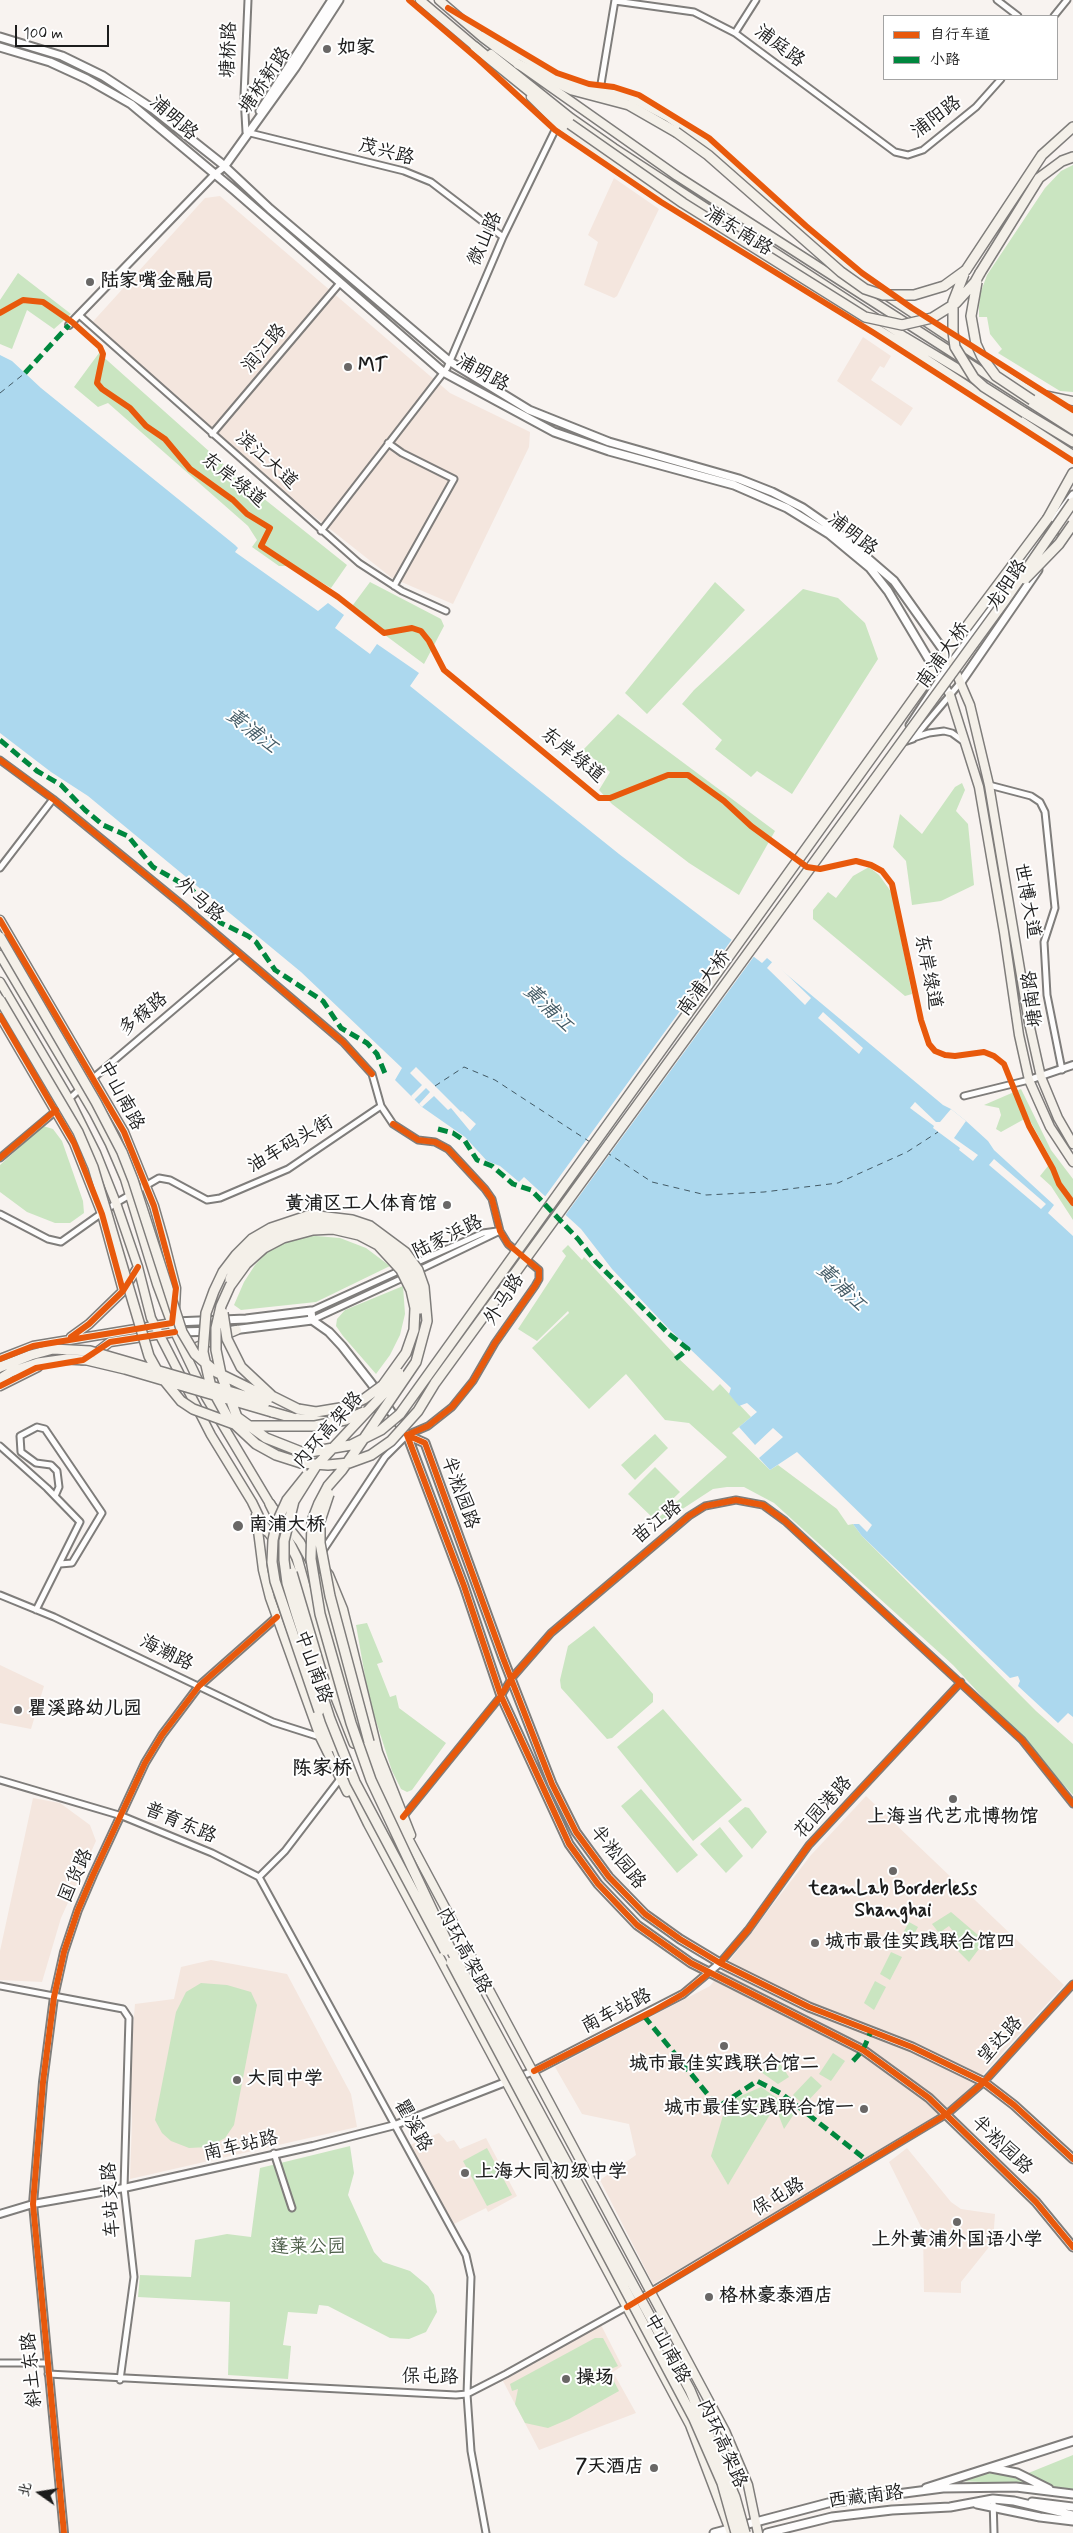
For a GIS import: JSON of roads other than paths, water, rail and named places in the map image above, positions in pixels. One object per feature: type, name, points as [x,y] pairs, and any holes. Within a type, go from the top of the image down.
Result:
[{"type":"highway","points":[[475,47],[570,124],[683,203],[865,318],[902,325],[932,318],[956,303],[975,282],[1039,178],[1056,165],[1073,157]]},
{"type":"highway","points":[[518,64],[572,90],[628,105],[676,132],[714,161],[841,272],[865,289],[884,295],[914,295],[944,286],[966,270]]},
{"type":"highway","points":[[1073,127],[1042,155],[966,270],[955,294],[952,316],[955,347],[967,369],[984,387],[1073,442]]},
{"type":"highway","points":[[980,272],[971,316],[976,344],[989,369],[1016,391],[1073,426]]},
{"type":"highway","points":[[1048,518],[1073,473]]},
{"type":"highway","name":"南浦大桥","points":[[390,1387],[411,1356],[419,1330],[421,1303],[416,1283],[402,1258],[384,1242],[348,1225],[326,1222],[302,1225],[279,1232],[253,1248],[237,1264],[224,1290],[222,1319],[233,1354],[241,1367],[272,1396],[298,1409],[316,1412],[346,1407],[383,1385],[406,1353],[414,1330],[415,1308],[411,1290],[401,1270],[378,1245],[359,1235],[334,1229],[313,1230],[283,1238],[264,1248],[246,1264],[230,1286],[221,1306],[216,1328],[216,1350],[221,1374],[237,1418],[266,1438],[304,1453],[351,1445],[381,1430],[400,1414],[938,664],[1073,486]]},
{"type":"highway","name":"南浦大桥","points":[[320,1614],[310,1551],[312,1521],[318,1503],[328,1486],[342,1470],[404,1381],[416,1362],[427,1321],[424,1287],[418,1270],[405,1252],[391,1240],[370,1226],[333,1216],[310,1215],[289,1220],[271,1228],[252,1239],[223,1272],[206,1313],[203,1352],[205,1370],[218,1403],[242,1432],[276,1454],[301,1463],[328,1465],[349,1463],[371,1455],[391,1441],[418,1411],[435,1383],[1006,599],[1073,502]]},
{"type":"highway","points":[[1006,599],[1059,544],[1073,524]]},
{"type":"highway","points":[[0,937],[96,1102],[122,1152],[133,1180],[182,1332],[195,1354],[216,1372],[267,1398],[298,1409]]},
{"type":"highway","points":[[0,1000],[78,1132],[94,1167],[149,1356],[168,1387],[194,1409],[226,1422],[266,1427],[315,1426],[345,1420],[365,1412],[390,1395],[404,1381]]},
{"type":"highway","points":[[0,1367],[53,1349],[90,1351],[298,1409]]},
{"type":"highway","points":[[0,1380],[11,1372],[38,1363],[67,1359],[87,1360],[125,1369],[272,1412],[329,1422]]},
{"type":"highway","name":"内环高架路","points":[[390,1387],[316,1466],[294,1501],[284,1541],[286,1583],[330,1719],[361,1795],[589,2219],[694,2419],[722,2483],[733,2532]]},
{"type":"highway","points":[[316,1466],[299,1482],[287,1500],[277,1522],[273,1540],[272,1562],[275,1581],[330,1747]]},
{"type":"highway","points":[[342,1470],[323,1508],[320,1521],[320,1543],[332,1604],[369,1742],[400,1816]]},
{"type":"highway","points":[[270,1504],[290,1541],[300,1567],[335,1695],[362,1759]]},
{"type":"highway","points":[[264,1526],[282,1550],[292,1573],[349,1768]]},
{"type":"highway","name":"内环高架路","points":[[320,1614],[362,1759],[450,1948],[690,2390],[735,2497],[745,2533]]},
{"type":"main road","name":"塘桥新路","points":[[248,133],[332,0]]},
{"type":"main road","name":"塘桥新路","points":[[222,165],[248,133],[339,0]]},
{"type":"main road","name":"浦东南路","points":[[420,0],[527,92],[558,124],[662,197],[901,345],[1073,455]]},
{"type":"main road","name":"浦东南路","points":[[439,0],[466,24],[518,64],[677,176],[1073,430]]},
{"type":"main road","name":"浦东南路","points":[[466,24],[554,77],[586,88],[640,101],[687,130],[722,156],[843,264],[909,312],[1073,417]]},
{"type":"main road","name":"浦明路","points":[[0,37],[62,56],[103,76],[153,109],[222,165],[446,367],[566,427],[609,442],[739,479],[772,492],[803,508],[836,531],[894,581],[951,661]]},
{"type":"main road","name":"浦明路","points":[[0,47],[50,62],[87,79],[131,104],[234,190],[340,283],[446,367],[554,432],[609,450],[734,485],[787,508],[829,534],[870,568],[898,606],[950,694]]},
{"type":"main road","name":"浦东南路","points":[[475,47],[492,55],[571,118],[614,148],[905,337],[1073,437]]},
{"type":"main road","name":"浦东南路","points":[[870,299],[909,312]]},
{"type":"main road","points":[[901,345],[905,337],[915,329],[924,327],[935,329]]},
{"type":"main road","points":[[1024,387],[1052,398],[1073,401]]},
{"type":"main road","name":"龙阳路","points":[[951,661],[1073,496]]},
{"type":"main road","name":"龙阳路","points":[[961,682],[1044,562],[1064,508]]},
{"type":"main road","name":"世博大道","points":[[951,661],[970,705],[988,785],[1029,1023],[1041,1077],[1058,1118],[1073,1144]]},
{"type":"main road","name":"世博大道","points":[[950,694],[973,762],[1004,932],[1019,1035],[1029,1080],[1050,1127],[1073,1162]]},
{"type":"main road","name":"中山南路","points":[[0,920],[118,1120],[146,1186],[164,1241],[176,1288],[172,1323]]},
{"type":"main road","name":"中山南路","points":[[0,955],[110,1144],[130,1194],[157,1284],[175,1332],[206,1397],[270,1504],[329,1575],[344,1609],[378,1752],[400,1816],[418,1857],[725,2431],[748,2485],[758,2533]]},
{"type":"main road","name":"中山南路","points":[[0,982],[69,1099],[96,1152],[116,1202],[138,1267],[154,1324],[211,1436],[252,1502],[264,1526],[349,1785],[372,1832],[690,2425],[733,2532]]},
{"type":"main road","points":[[0,1016],[74,1143],[102,1214],[123,1291]]},
{"type":"main road","points":[[68,1339],[89,1324],[123,1291],[138,1267]]},
{"type":"main road","points":[[311,1311],[312,1320]]},
{"type":"main road","name":"陆家浜路","points":[[0,1360],[33,1346],[154,1324],[246,1319],[311,1311]]},
{"type":"main road","name":"陆家浜路","points":[[0,1386],[36,1368],[83,1360],[110,1342],[175,1332],[237,1330],[312,1320]]},
{"type":"main road","name":"半淞园路","points":[[312,1320],[329,1332],[342,1346],[372,1383],[407,1435],[464,1586],[501,1696],[569,1844],[598,1884],[637,1925],[684,1958],[709,1973],[863,2050],[929,2098],[1036,2202],[1073,2247]]},
{"type":"main road","points":[[192,1349],[237,1330]]},
{"type":"main road","points":[[175,1332],[192,1349],[198,1361],[198,1379]]},
{"type":"main road","name":"半淞园路","points":[[407,1435],[425,1443],[511,1679],[552,1784],[576,1832],[596,1862],[645,1914],[680,1939],[720,1963],[809,2007],[912,2047],[984,2082],[1021,2111],[1073,2158]]},
{"type":"main road","name":"中山南路","points":[[252,1502],[259,1531],[263,1570],[277,1617],[320,1737],[363,1824],[372,1832]]},
{"type":"main road","name":"中山南路","points":[[300,1542],[314,1568],[325,1602],[361,1737],[376,1778],[400,1816]]},
{"type":"main road","points":[[317,1559],[325,1602]]},
{"type":"main road","points":[[330,1747],[349,1785]]},
{"type":"main road","name":"西藏南路","points":[[907,2494],[1073,2441]]},
{"type":"main road","points":[[988,2468],[1017,2473],[1053,2491]]},
{"type":"main road","name":"西藏南路","points":[[714,2533],[733,2532],[755,2523],[828,2503],[943,2488],[1002,2487],[1073,2494]]},
{"type":"main road","points":[[1014,2501],[1073,2507]]},
{"type":"main road","name":"西藏南路","points":[[767,2533],[832,2517],[969,2503],[1014,2501],[1073,2515]]},
{"type":"main road","name":"西藏南路","points":[[993,2503],[1040,2517],[1073,2521]]},
{"type":"street","name":"塘桥路","points":[[248,0],[244,96],[248,133]]},
{"type":"street","points":[[600,90],[615,0]]},
{"type":"street","name":"浦庭路","points":[[615,0],[694,12],[735,32],[895,152],[908,156]]},
{"type":"street","points":[[735,32],[756,0]]},
{"type":"street","points":[[997,0],[1017,15]]},
{"type":"street","points":[[1055,15],[1068,0]]},
{"type":"street","name":"浦阳路","points":[[908,156],[923,150],[976,107],[1000,80]]},
{"type":"street","name":"微山路","points":[[321,530],[446,367],[503,237],[558,124]]},
{"type":"street","name":"茂兴路","points":[[248,133],[404,171],[431,182],[503,237]]},
{"type":"street","name":"塘桥新路","points":[[69,325],[222,165]]},
{"type":"street","name":"润江路","points":[[212,434],[340,283]]},
{"type":"street","name":"滨江大道","points":[[78,316],[359,563],[394,586],[446,610]]},
{"type":"street","points":[[388,443],[402,453],[454,479],[394,586]]},
{"type":"street","name":"龙阳路","points":[[951,661],[896,744],[913,739],[961,682]]},
{"type":"street","points":[[913,739],[937,731],[952,733],[966,745],[973,762]]},
{"type":"street","name":"外马路","points":[[0,760],[53,799],[180,903],[343,1042],[372,1074],[381,1106],[393,1124],[418,1140],[435,1142],[448,1149],[488,1194],[495,1207],[500,1231],[508,1244],[536,1266],[539,1279],[526,1302],[495,1343],[473,1381],[452,1407],[428,1426],[407,1435],[372,1474],[317,1559]]},
{"type":"street","name":"塘南路","points":[[988,785],[1031,796],[1040,802],[1045,812],[1055,908],[1044,942],[1047,995],[1062,1070]]},
{"type":"street","points":[[0,868],[53,799]]},
{"type":"street","name":"多稼路","points":[[0,1158],[239,954]]},
{"type":"street","points":[[964,1096],[1041,1077],[1073,1065]]},
{"type":"street","name":"油车码头街","points":[[0,1214],[48,1239],[61,1242],[116,1202],[159,1178],[170,1180],[207,1200],[237,1192],[288,1169],[367,1118],[381,1106]]},
{"type":"street","name":"陆家浜路","points":[[311,1311],[482,1233],[500,1231]]},
{"type":"street","name":"陆家浜路","points":[[312,1320],[500,1231]]},
{"type":"street","points":[[55,1496],[59,1486],[58,1471],[50,1465],[36,1463],[21,1452],[20,1436],[37,1427],[45,1429],[102,1513],[72,1563],[60,1564]]},
{"type":"street","points":[[0,1446],[55,1496],[80,1522],[36,1610]]},
{"type":"street","name":"苗江路","points":[[400,1816],[501,1696],[511,1679],[551,1633],[689,1516],[706,1506],[736,1500],[763,1505],[785,1521],[1022,1740],[1073,1804]]},
{"type":"street","name":"海潮路","points":[[0,1595],[199,1686],[272,1722],[320,1737]]},
{"type":"street","name":"国货路","points":[[32,2204],[43,2082],[54,1997],[64,1952],[78,1910],[145,1763],[162,1735],[199,1686],[277,1617]]},
{"type":"street","name":"花园港路","points":[[720,1963],[748,1930],[809,1845],[961,1682]]},
{"type":"street","points":[[259,1877],[285,1851],[340,1779]]},
{"type":"street","name":"普育东路","points":[[0,1780],[122,1816],[212,1853],[259,1877]]},
{"type":"street","name":"瞿溪路","points":[[259,1877],[466,2255],[470,2277],[467,2394],[471,2451],[486,2533]]},
{"type":"street","name":"南车站路","points":[[0,2214],[32,2204],[124,2188],[274,2153],[313,2146],[395,2125],[534,2071],[683,1994],[720,1963]]},
{"type":"street","name":"望达路","points":[[947,2114],[984,2082],[1073,1984]]},
{"type":"street","points":[[0,1986],[54,1997]]},
{"type":"street","name":"车站支路","points":[[54,1997],[123,2009],[128,2018],[124,2188],[134,2277],[120,2380]]},
{"type":"street","name":"保屯路","points":[[48,2374],[120,2380],[467,2394],[627,2306],[947,2114]]},
{"type":"street","points":[[274,2153],[292,2208]]},
{"type":"street","name":"斜土东路","points":[[32,2204],[64,2533]]},
{"type":"street","points":[[0,2362],[47,2363]]},
{"type":"street","points":[[993,2503],[994,2533]]},
{"type":"water","name":"黄浦江","points":[[0,355],[12,361],[41,388],[235,545],[238,548],[235,552],[318,611],[328,603],[344,615],[335,628],[370,654],[377,644],[419,673],[410,686],[619,854],[762,963],[767,958],[943,1105],[966,1121],[988,1141],[994,1150],[1054,1205],[1048,1213],[1073,1236],[1073,1717],[1068,1713],[1058,1723],[1018,1686],[1020,1681],[1018,1676],[1010,1678],[862,1536],[853,1524],[859,1524],[867,1532],[872,1525],[797,1452],[770,1470],[759,1458],[783,1437],[773,1428],[755,1445],[739,1427],[757,1412],[747,1403],[739,1406],[729,1394],[731,1388],[667,1327],[612,1269],[581,1229],[524,1177],[519,1182],[500,1166],[487,1161],[465,1137],[422,1107],[395,1080],[402,1068],[301,972],[88,796],[51,772],[0,733]]},
{"type":"place","name":"如家","points":[[327,49]]},
{"type":"place","name":"陆家嘴金融局","points":[[90,282]]},
{"type":"place","name":"MT","points":[[348,367]]},
{"type":"place","name":"黄浦区工人体育馆","points":[[447,1205]]},
{"type":"place","name":"南浦大桥","points":[[238,1526]]},
{"type":"place","name":"瞿溪路幼儿园","points":[[18,1710]]},
{"type":"place","name":"上海当代艺术博物馆","points":[[953,1799]]},
{"type":"place","name":"teamLab Borderless Shanghai","points":[[893,1871]]},
{"type":"place","name":"城市最佳实践联合馆四","points":[[815,1943]]},
{"type":"place","name":"城市最佳实践联合馆二","points":[[724,2046]]},
{"type":"place","name":"大同中学","points":[[237,2080]]},
{"type":"place","name":"城市最佳实践联合馆一","points":[[864,2109]]},
{"type":"place","name":"上海大同初级中学","points":[[465,2173]]},
{"type":"place","name":"上外黄浦外国语小学","points":[[957,2222]]},
{"type":"place","name":"格林豪泰酒店","points":[[709,2297]]},
{"type":"place","name":"操场","points":[[566,2379]]},
{"type":"place","name":"7天酒店","points":[[654,2468]]},
{"type":"district","name":"陈家桥","points":[[322,1770]]},
{"type":"park label","name":"蓬莱公园","points":[[308,2248]]}]
